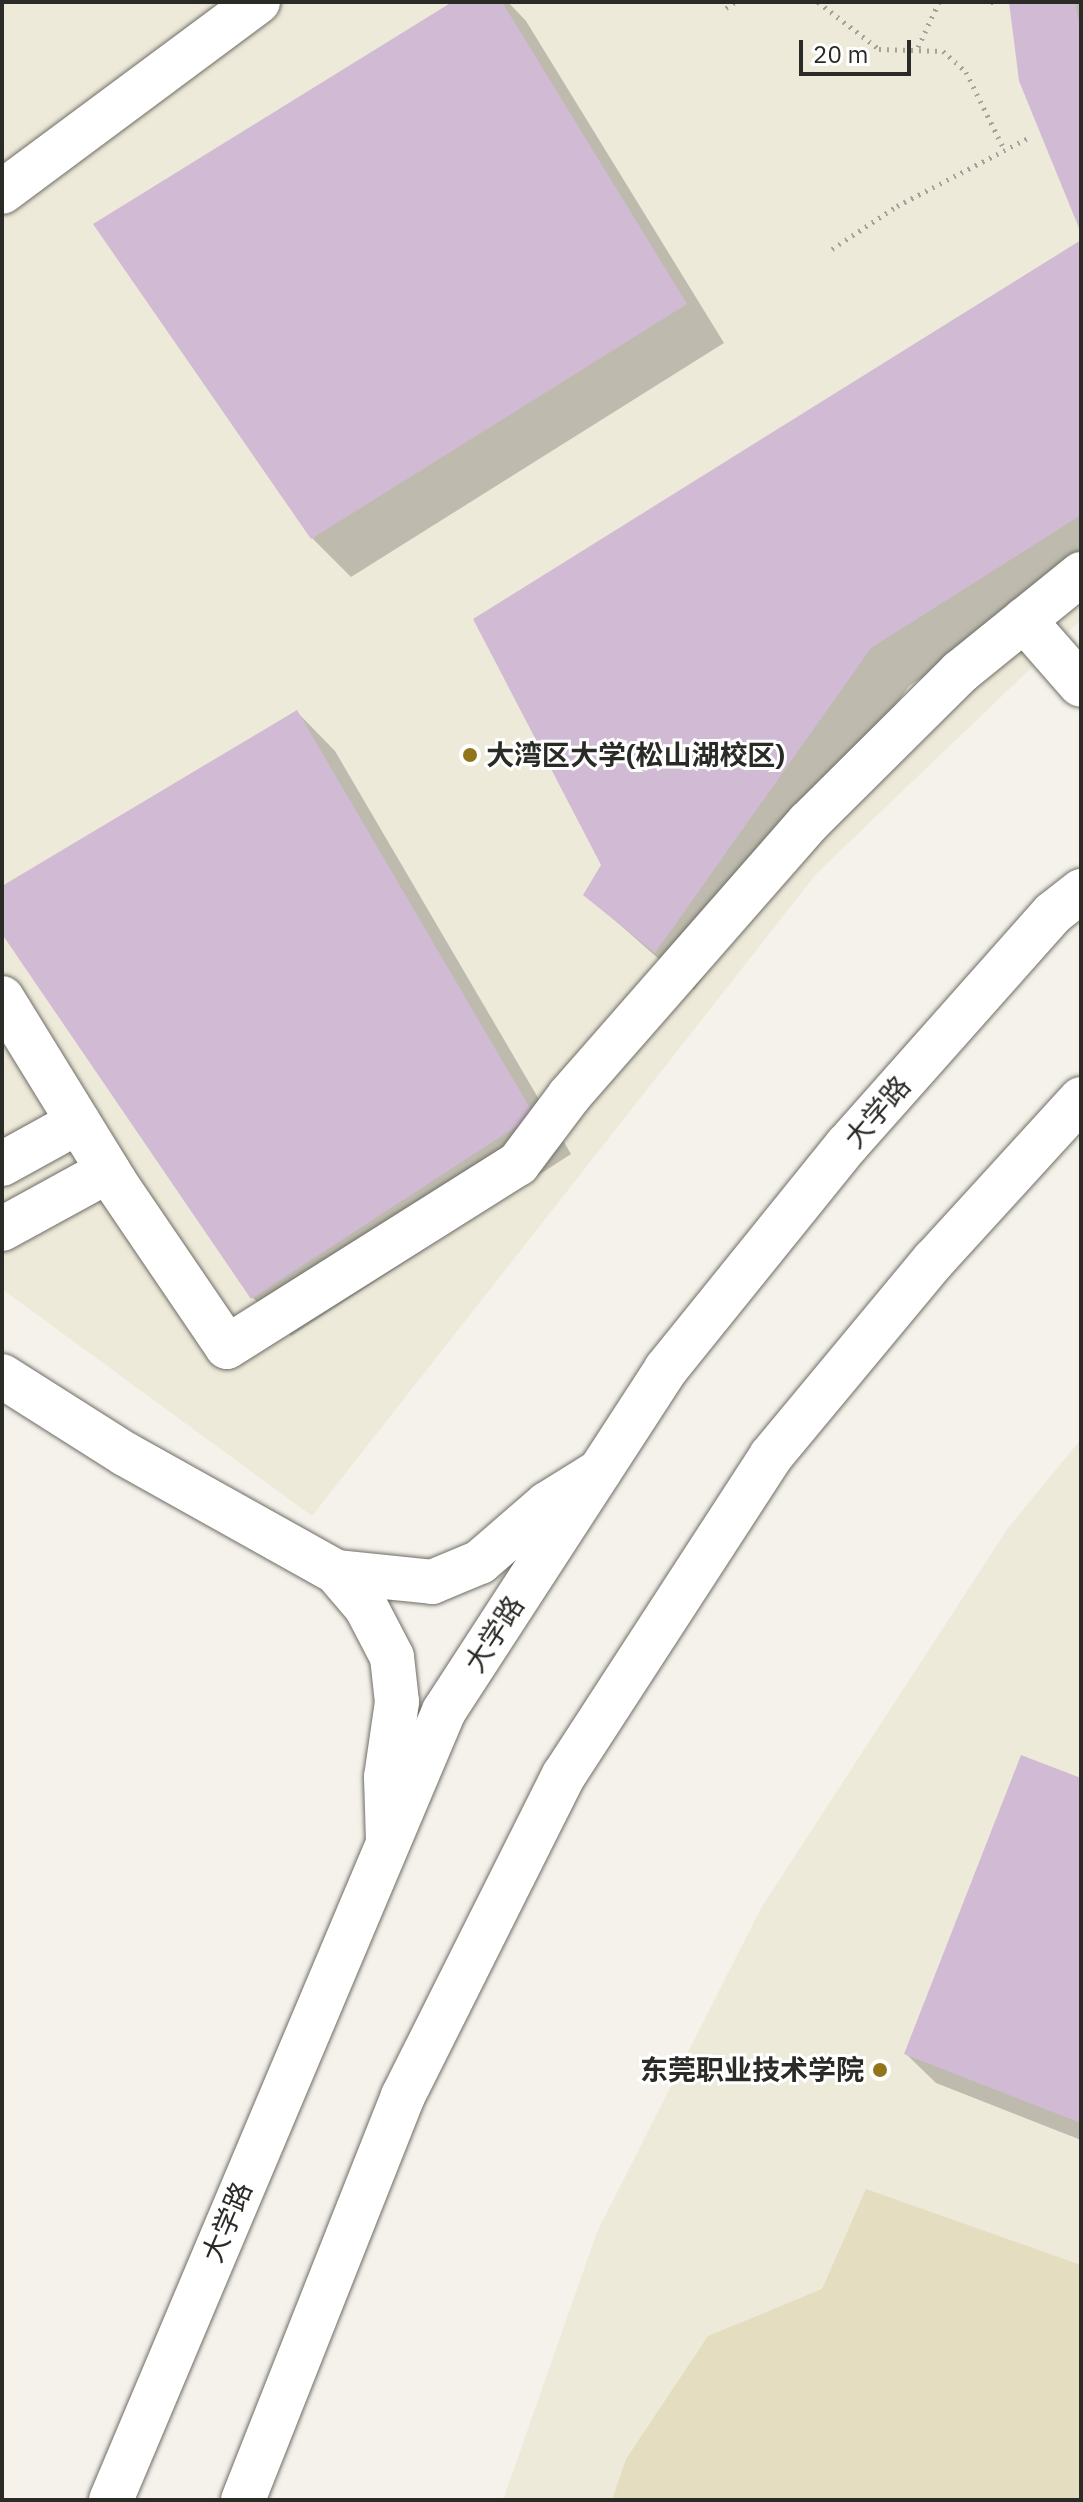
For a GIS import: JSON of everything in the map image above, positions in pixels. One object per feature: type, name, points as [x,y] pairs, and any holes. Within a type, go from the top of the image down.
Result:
[{"type":"main road","points":[[2,192],[258,2]]},
{"type":"main road","points":[[2,998],[108,1171],[227,1347],[518,1164],[569,1096],[809,822],[960,672],[1081,574]]},
{"type":"main road","points":[[1024,620],[1081,685]]},
{"type":"main road","name":"大学路","points":[[111,2500],[444,1711],[666,1369],[847,1145],[1053,913],[1081,891]]},
{"type":"main road","points":[[243,2500],[403,2096],[564,1775],[771,1456],[934,1260],[1081,1099]]},
{"type":"main road","points":[[2,1164],[78,1122]]},
{"type":"main road","points":[[2,1229],[108,1171]]},
{"type":"main road","points":[[2,1376],[125,1454],[336,1572],[366,1607],[392,1657],[397,1702],[386,1777],[388,1841]]},
{"type":"main road","points":[[336,1572],[432,1582],[480,1562],[547,1504],[600,1471]]},
{"type":"path","points":[[726,8],[735,2]]},
{"type":"path","points":[[818,2],[879,49],[918,47],[943,51],[966,72],[1003,147]]},
{"type":"path","points":[[918,47],[939,2]]},
{"type":"path","points":[[832,249],[1003,147],[1028,138]]},
{"type":"shaded area","name":"大湾区大学(松山湖校区)","points":[[2,2],[1081,2],[1081,620],[817,873],[312,1516],[2,1289]]},
{"type":"shaded area","name":"东莞职业技术学院","points":[[1081,1439],[1081,2500],[503,2500],[597,2232],[761,1908],[1008,1528]]},
{"type":"shaded area","points":[[866,2189],[1081,2265],[1081,2500],[612,2500],[626,2459],[708,2336],[822,2289]]},
{"type":"building","points":[[452,2],[502,2],[687,304],[311,539],[93,224]]},
{"type":"building","points":[[1009,2],[1075,2],[1081,35],[1081,233],[1019,81]]},
{"type":"building","points":[[1081,240],[1081,515],[871,648],[655,953],[583,895],[601,865],[473,619]]},
{"type":"building","points":[[297,710],[534,1115],[251,1299],[2,934],[2,886]]},
{"type":"building","points":[[1021,1755],[1081,1778],[1081,2123],[904,2054]]},
{"type":"place","name":"大湾区大学(松山湖校区)","points":[[470,755]]},
{"type":"place","name":"东莞职业技术学院","points":[[880,2070]]}]
